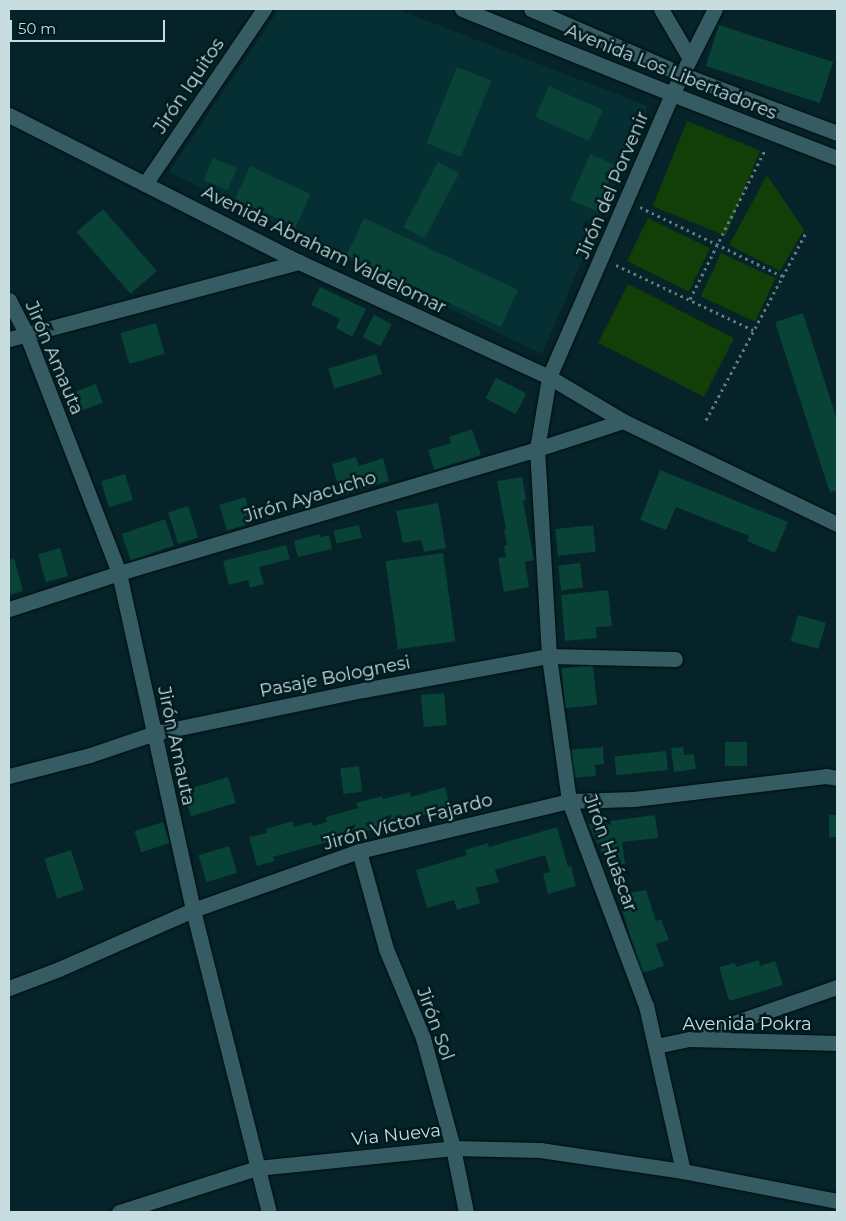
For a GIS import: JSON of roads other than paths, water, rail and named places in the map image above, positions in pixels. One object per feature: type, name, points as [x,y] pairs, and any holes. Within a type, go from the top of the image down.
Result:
[{"type":"street","name":"Jirón Iquitos","points":[[145,184],[264,9]]},
{"type":"street","name":"Avenida Los Libertadores","points":[[462,9],[837,158]]},
{"type":"street","name":"Avenida Los Libertadores","points":[[531,9],[681,74],[837,133]]},
{"type":"street","points":[[661,9],[689,57]]},
{"type":"street","name":"Jirón del Porvenir","points":[[537,449],[549,377],[681,74],[715,9]]},
{"type":"street","name":"Avenida Abraham Valdelomar","points":[[9,115],[299,262],[549,377],[623,421],[837,524]]},
{"type":"street","points":[[9,339],[299,262]]},
{"type":"street","name":"Jirón Amauta","points":[[9,300],[26,333],[120,573],[192,910],[269,1212]]},
{"type":"street","name":"Jirón Ayacucho","points":[[9,609],[120,573],[537,449],[623,421]]},
{"type":"street","name":"Jirón Huáscar","points":[[537,449],[549,656],[570,801],[646,1006],[683,1172]]},
{"type":"street","name":"Pasaje Bolognesi","points":[[9,776],[90,755],[155,733],[363,690],[549,656],[676,659]]},
{"type":"street","name":"Jirón Víctor Fajardo","points":[[9,988],[59,969],[192,910],[359,851],[570,801],[634,799],[826,776],[837,778]]},
{"type":"street","name":"Jirón Sol","points":[[359,851],[386,949],[423,1038],[454,1148],[466,1212]]},
{"type":"street","points":[[690,1039],[837,987]]},
{"type":"street","name":"Avenida Pokra","points":[[656,1046],[690,1039],[837,1043]]},
{"type":"street","name":"Via Nueva","points":[[119,1212],[257,1168],[454,1148],[540,1150],[683,1172],[837,1201]]}]
